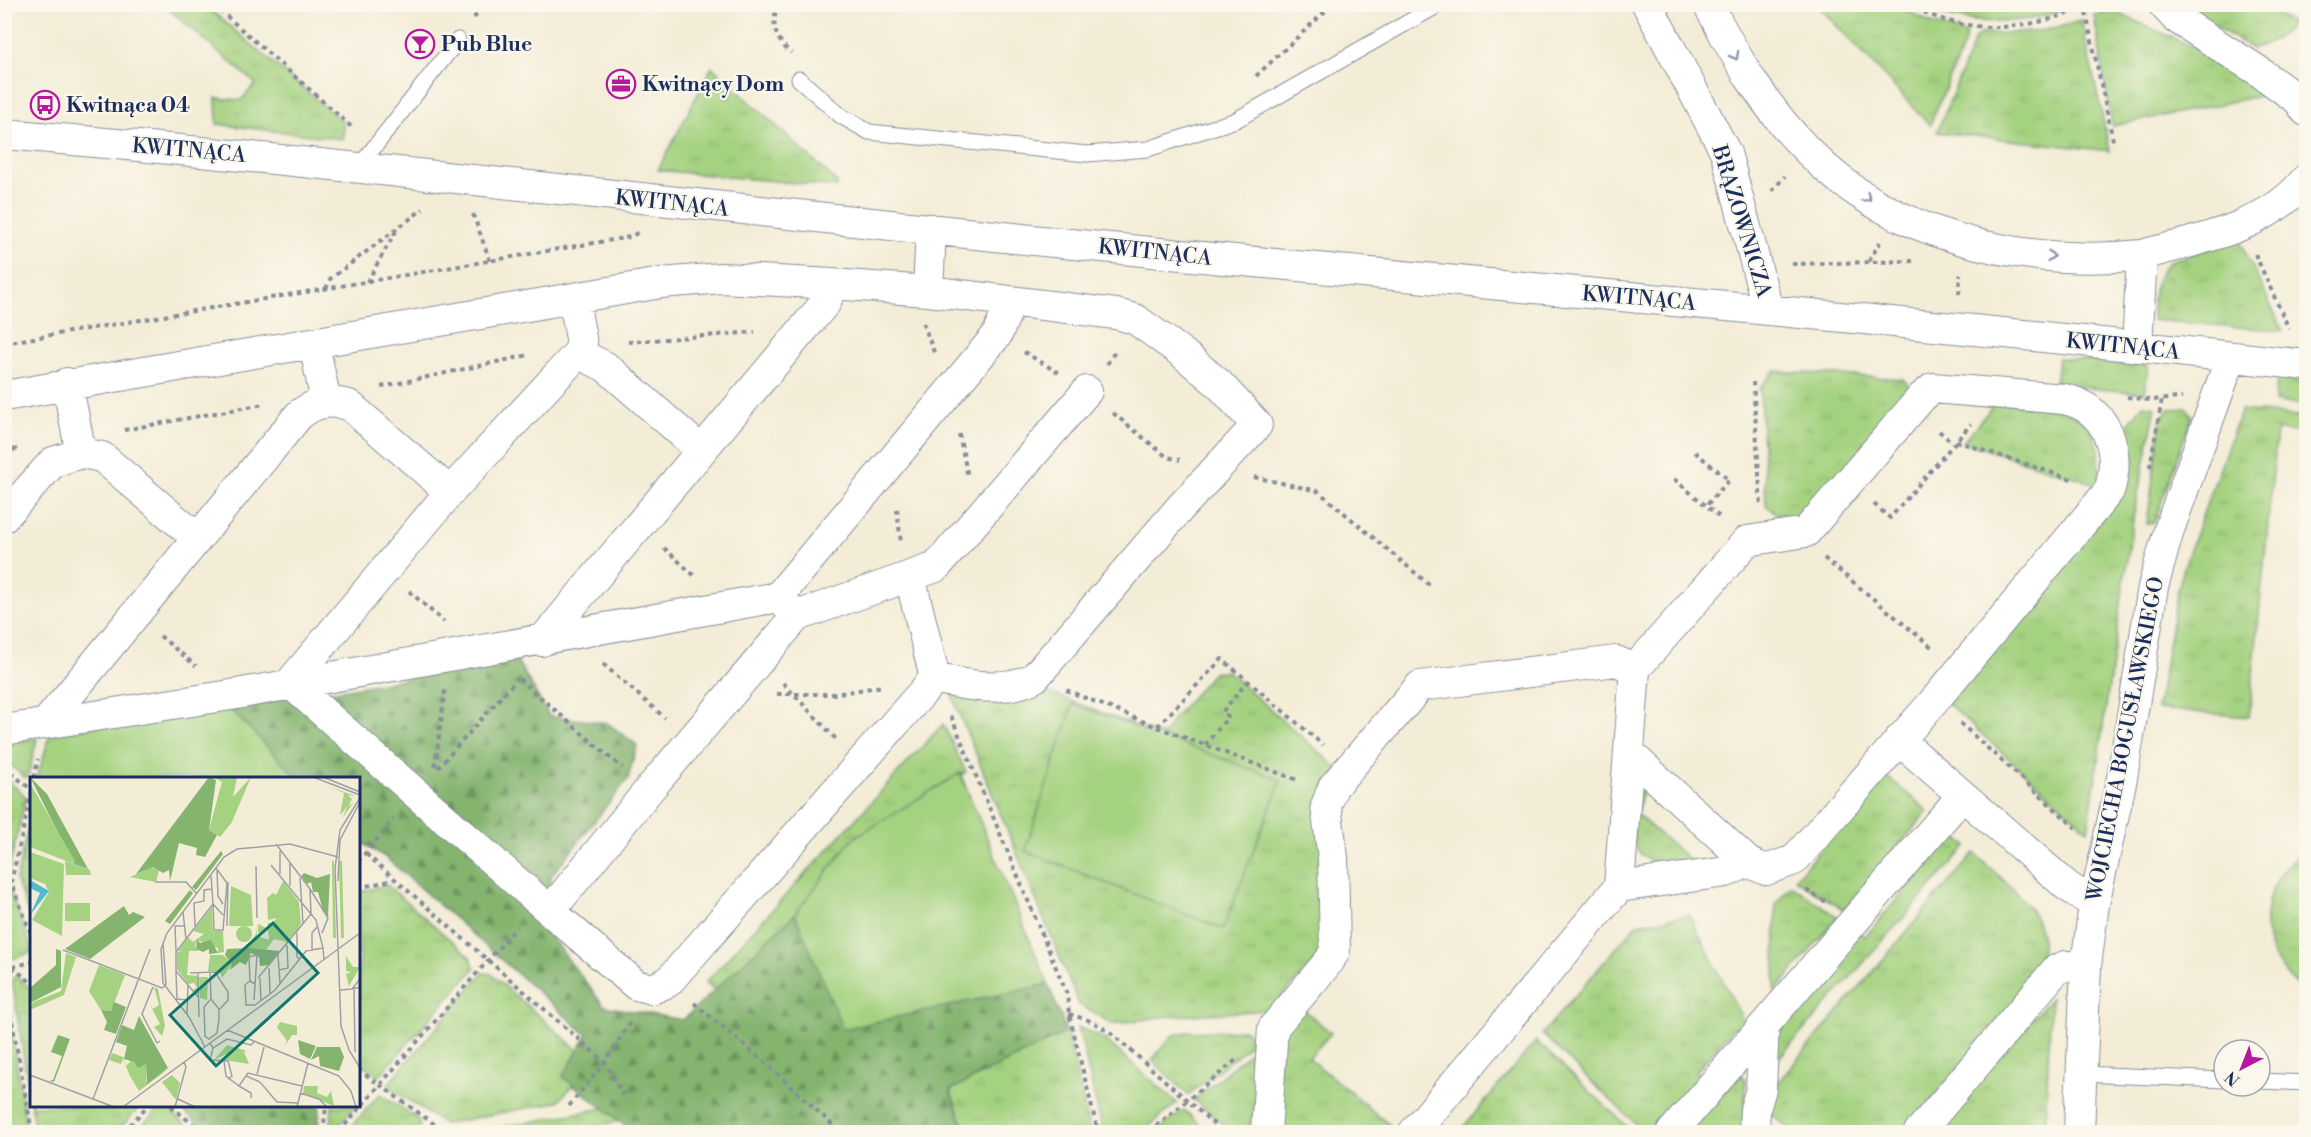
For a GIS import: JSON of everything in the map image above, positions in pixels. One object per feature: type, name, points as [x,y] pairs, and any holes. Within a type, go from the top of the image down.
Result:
[{"type":"street","name":"BRĄZOWNICZA","points":[[1647,4],[1726,153],[1768,310]]},
{"type":"street","points":[[1708,4],[1743,71],[1762,98],[1808,152],[1842,181],[1878,205],[1970,243],[2044,256],[2096,258],[2142,255],[2217,235],[2241,226],[2287,198],[2307,179]]},
{"type":"street","points":[[2163,4],[2176,18],[2289,94],[2307,111]]},
{"type":"street","name":"KWITNĄCA","points":[[4,134],[211,152],[365,159],[931,229],[2307,365]]},
{"type":"street","points":[[928,291],[931,229]]},
{"type":"street","points":[[2137,347],[2142,255]]},
{"type":"street","points":[[4,396],[67,383],[141,374],[661,283],[722,278],[928,291],[1095,311],[1135,319],[1181,352],[1219,384],[1257,425],[1035,677],[1023,684],[1008,687],[934,678]]},
{"type":"street","points":[[556,638],[638,526],[826,302],[832,284]]},
{"type":"street","points":[[574,300],[580,349],[606,368],[701,450]]},
{"type":"street","points":[[545,907],[648,791],[758,660],[787,606],[892,460],[997,335],[1011,302]]},
{"type":"street","points":[[314,344],[326,397]]},
{"type":"street","points":[[290,683],[450,492],[580,349]]},
{"type":"street","name":"WOJCIECHA BOGUSŁAWSKIEGO","points":[[2079,1132],[2086,966],[2094,904],[2122,778],[2158,568],[2231,357]]},
{"type":"street","points":[[67,383],[80,446],[102,458],[197,538]]},
{"type":"street","points":[[1414,1132],[1619,887],[1635,669],[1755,539],[1806,532],[1922,397],[1933,388],[2057,398],[2078,403],[2095,415],[2112,441],[2115,466],[2109,491],[1935,700],[1794,860],[1619,887]]},
{"type":"street","points":[[4,730],[231,695],[730,607],[787,606],[910,577],[936,567],[1087,391]]},
{"type":"street","points":[[46,723],[299,415],[311,405],[326,397],[349,405],[450,492]]},
{"type":"street","points":[[4,517],[53,462],[80,446]]},
{"type":"street","points":[[910,577],[934,678]]},
{"type":"street","points":[[1266,1132],[1273,1029],[1333,956],[1335,950],[1333,858],[1326,806],[1330,793],[1349,768],[1420,686],[1616,661],[1635,669]]},
{"type":"street","points":[[290,683],[636,985],[660,986],[934,678]]},
{"type":"street","points":[[1899,740],[2067,886],[2094,904]]},
{"type":"street","points":[[1629,753],[1762,865]]},
{"type":"street","points":[[1671,1132],[1962,796]]},
{"type":"street","points":[[1923,1131],[2056,970],[2065,966],[2086,966]]},
{"type":"street","points":[[1754,1132],[1755,1109],[1761,1089],[1764,1025]]},
{"type":"lane","points":[[799,79],[841,116],[869,132],[1087,154],[1148,149],[1236,120],[1440,4]]},
{"type":"lane","points":[[365,159],[458,40]]},
{"type":"lane","points":[[2081,1074],[2212,1079]]},
{"type":"lane","points":[[2272,1082],[2307,1083]]},
{"type":"path","points":[[213,4],[348,121],[365,159]]},
{"type":"path","points":[[778,4],[773,20],[775,33],[784,47],[798,60]]},
{"type":"path","points":[[1254,78],[1332,4]]},
{"type":"path","points":[[1908,4],[1924,14],[1965,27],[2013,27],[2063,18],[2092,4]]},
{"type":"path","points":[[2085,6],[2114,145]]},
{"type":"path","points":[[470,205],[490,261]]},
{"type":"path","points":[[326,289],[330,279],[425,207]]},
{"type":"path","points":[[4,343],[630,237],[646,226]]},
{"type":"path","points":[[2241,226],[2292,335]]},
{"type":"path","points":[[367,282],[398,228]]},
{"type":"path","points":[[1958,306],[1961,259],[1970,243]]},
{"type":"path","points":[[1792,264],[1915,261]]},
{"type":"path","points":[[80,446],[580,349],[804,328]]},
{"type":"path","points":[[1753,382],[1755,539]]},
{"type":"path","points":[[1087,391],[1167,457],[1216,470],[1318,491],[1432,586]]},
{"type":"path","points":[[949,392],[976,519]]},
{"type":"path","points":[[1850,483],[1890,518],[1995,393]]},
{"type":"path","points":[[2078,403],[2085,396],[2092,394],[2149,400],[2189,398]]},
{"type":"path","points":[[1956,441],[2109,491]]},
{"type":"path","points":[[4,451],[26,448]]},
{"type":"path","points":[[1695,452],[1729,480],[1706,506]]},
{"type":"path","points":[[892,460],[903,558],[910,577]]},
{"type":"path","points":[[1674,479],[1706,506],[1755,539]]},
{"type":"path","points":[[638,526],[730,607]]},
{"type":"path","points":[[1794,534],[1960,670]]},
{"type":"path","points":[[134,614],[231,695]]},
{"type":"path","points":[[449,656],[434,773],[556,638],[690,740]]},
{"type":"path","points":[[1157,727],[1222,659],[1349,768]]},
{"type":"path","points":[[758,660],[796,695],[840,742],[856,766]]},
{"type":"path","points":[[1035,677],[1157,727],[1330,793]]},
{"type":"path","points":[[518,678],[648,791]]},
{"type":"path","points":[[732,691],[796,695],[837,693],[934,678],[1067,994],[1069,1014],[1098,1132]]},
{"type":"path","points":[[1204,745],[1228,717],[1222,712],[1248,681]]},
{"type":"path","points":[[1935,700],[2082,833]]},
{"type":"path","points":[[4,767],[30,788]]},
{"type":"path","points":[[360,860],[416,793]]},
{"type":"path","points":[[30,799],[11,882],[30,931]]},
{"type":"path","points":[[366,854],[393,880],[604,1062],[623,1096]]},
{"type":"path","points":[[1762,865],[1854,920]]},
{"type":"path","points":[[360,888],[393,880]]},
{"type":"path","points":[[339,1132],[486,961],[545,907]]},
{"type":"path","points":[[4,969],[30,962]]},
{"type":"path","points":[[12,967],[30,981]]},
{"type":"path","points":[[4,977],[32,1132]]},
{"type":"path","points":[[569,1107],[660,986],[770,1067],[840,1132]]},
{"type":"path","points":[[1069,1014],[1091,1021],[1110,1032],[1223,1132]]},
{"type":"path","points":[[1149,1132],[1273,1029]]},
{"type":"path","points":[[360,1071],[378,1086],[445,1132]]},
{"type":"path","points":[[124,1132],[146,1107]]},
{"type":"path","points":[[172,1107],[202,1132]]},
{"type":"path","points":[[323,1132],[326,1107]]},
{"type":"green space","points":[[164,5],[205,5],[343,122],[343,139],[217,124],[216,98],[241,100],[256,84]]},
{"type":"green space","points":[[1822,5],[1896,5],[1929,22],[1966,34],[1964,44],[1930,125],[1819,7]]},
{"type":"green space","points":[[1917,5],[2073,5],[2036,18],[1995,22],[1954,17]]},
{"type":"green space","points":[[2182,5],[2263,5],[2293,24],[2273,41],[2252,49]]},
{"type":"green space","points":[[2115,12],[2220,59],[2275,93],[2112,126],[2094,15]]},
{"type":"green space","points":[[2081,20],[2110,151],[1937,132],[1975,39],[1980,34],[2044,30]]},
{"type":"green space","points":[[712,67],[837,182],[837,187],[658,170]]},
{"type":"green space","points":[[2239,239],[2283,331],[2152,320],[2152,303],[2157,281],[2170,261]]},
{"type":"green space","points":[[2058,358],[2148,366],[2145,393],[2055,385]]},
{"type":"green space","points":[[1774,371],[1903,379],[1908,385],[1909,393],[1801,520],[1785,521],[1766,505],[1760,388]]},
{"type":"green space","points":[[2277,378],[2306,382],[2306,405],[2275,401]]},
{"type":"green space","points":[[1995,403],[2056,409],[2082,421],[2092,432],[2098,447],[2099,485],[1963,442]]},
{"type":"green space","points":[[2143,405],[2156,407],[2134,513],[2088,830],[1945,701],[2120,497],[2122,432]]},
{"type":"green space","points":[[2187,408],[2192,416],[2154,523],[2147,524],[2161,418],[2169,409]]},
{"type":"green space","points":[[2241,410],[2306,417],[2306,433],[2277,430],[2249,717],[2157,709],[2178,589],[2187,558]]},
{"type":"green space","points":[[516,659],[549,716],[607,723],[637,745],[628,779],[551,876],[547,932],[604,1006],[683,1020],[795,914],[844,1029],[1048,984],[1067,1032],[950,1090],[966,1132],[634,1132],[563,1077],[587,1035],[385,857],[360,842],[360,777],[297,777],[224,703],[342,690]]},
{"type":"green space","points":[[1227,671],[1336,767],[1328,946],[1270,1010],[1161,1017],[1112,1024],[1079,1004],[952,696],[1029,685],[1163,736],[1173,719],[1213,673]]},
{"type":"green space","points":[[224,703],[297,777],[37,777],[50,735]]},
{"type":"green space","points":[[1073,704],[1281,780],[1223,929],[1025,851]]},
{"type":"green space","points":[[943,724],[966,772],[853,839],[795,914],[715,991],[706,982]]},
{"type":"green space","points":[[37,738],[28,777],[25,778],[5,760],[5,741]]},
{"type":"green space","points":[[960,773],[1048,984],[843,1029],[795,914],[852,839]]},
{"type":"green space","points":[[1885,775],[1928,811],[1844,910],[1795,879]]},
{"type":"green space","points":[[5,777],[26,797],[6,882],[30,943],[30,953],[5,961]]},
{"type":"green space","points":[[1637,786],[1645,786],[1636,814],[1693,863],[1655,862],[1644,857],[1637,848],[1633,837],[1633,823]]},
{"type":"green space","points":[[30,819],[30,917],[16,880]]},
{"type":"green space","points":[[1954,833],[1967,846],[1770,1068],[1773,1032],[1858,931],[1865,937]]},
{"type":"green space","points":[[2306,850],[2306,991],[2288,976],[2276,959],[2268,940],[2266,921],[2268,901],[2276,882],[2289,865]]},
{"type":"green space","points":[[1974,853],[2018,894],[2038,924],[2042,941],[2041,959],[2032,980],[1906,1132],[1793,1132],[1767,1110],[1768,1094]]},
{"type":"green space","points":[[387,885],[470,957],[475,968],[378,1077],[360,1062],[360,892]]},
{"type":"green space","points":[[1791,885],[1838,917],[1775,992],[1776,904]]},
{"type":"green space","points":[[1689,915],[1746,1026],[1743,1029],[1733,1028],[1696,1072],[1703,1079],[1658,1132],[1644,1132],[1542,1034],[1637,924]]},
{"type":"green space","points":[[483,973],[491,974],[589,1060],[584,1074],[557,1102],[444,1124],[392,1089],[389,1083]]},
{"type":"green space","points":[[18,977],[30,988],[30,1099],[12,980]]},
{"type":"green space","points":[[4,994],[8,1007],[27,1132],[5,1132]]},
{"type":"green space","points":[[2051,998],[2045,1132],[1952,1132],[1941,1124]]},
{"type":"green space","points":[[1301,1007],[1331,1033],[1309,1058],[1398,1132],[1272,1132],[1281,1034]]},
{"type":"green space","points":[[1078,1027],[1104,1039],[1177,1103],[1142,1132],[1103,1132]]},
{"type":"green space","points":[[1247,1030],[1251,1044],[1188,1095],[1152,1060],[1172,1036],[1187,1032]]},
{"type":"green space","points":[[1067,1032],[1090,1132],[966,1132],[950,1090]]},
{"type":"green space","points":[[1536,1041],[1633,1132],[1459,1132]]},
{"type":"green space","points":[[1250,1052],[1262,1074],[1248,1132],[1232,1132],[1194,1100]]},
{"type":"green space","points":[[1740,1074],[1746,1081],[1743,1132],[1685,1132]]},
{"type":"green space","points":[[380,1094],[418,1119],[420,1126],[406,1132],[396,1133],[346,1132]]},
{"type":"green space","points":[[31,1107],[140,1107],[116,1132],[35,1132]]},
{"type":"green space","points":[[159,1107],[165,1107],[195,1132],[137,1132]]},
{"type":"green space","points":[[178,1107],[320,1107],[318,1132],[209,1132]]},
{"type":"green space","points":[[332,1107],[355,1107],[333,1132],[331,1130]]},
{"type":"green space","points":[[604,1108],[620,1121],[565,1132],[477,1132]]},
{"type":"green space","points":[[1184,1110],[1209,1132],[1156,1132]]},
{"type":"place","name":"Pub Blue","points":[[420,44]]},
{"type":"place","name":"Kwitnący Dom","points":[[621,84]]},
{"type":"place","name":"Kwitnąca 04","points":[[45,105]]}]
